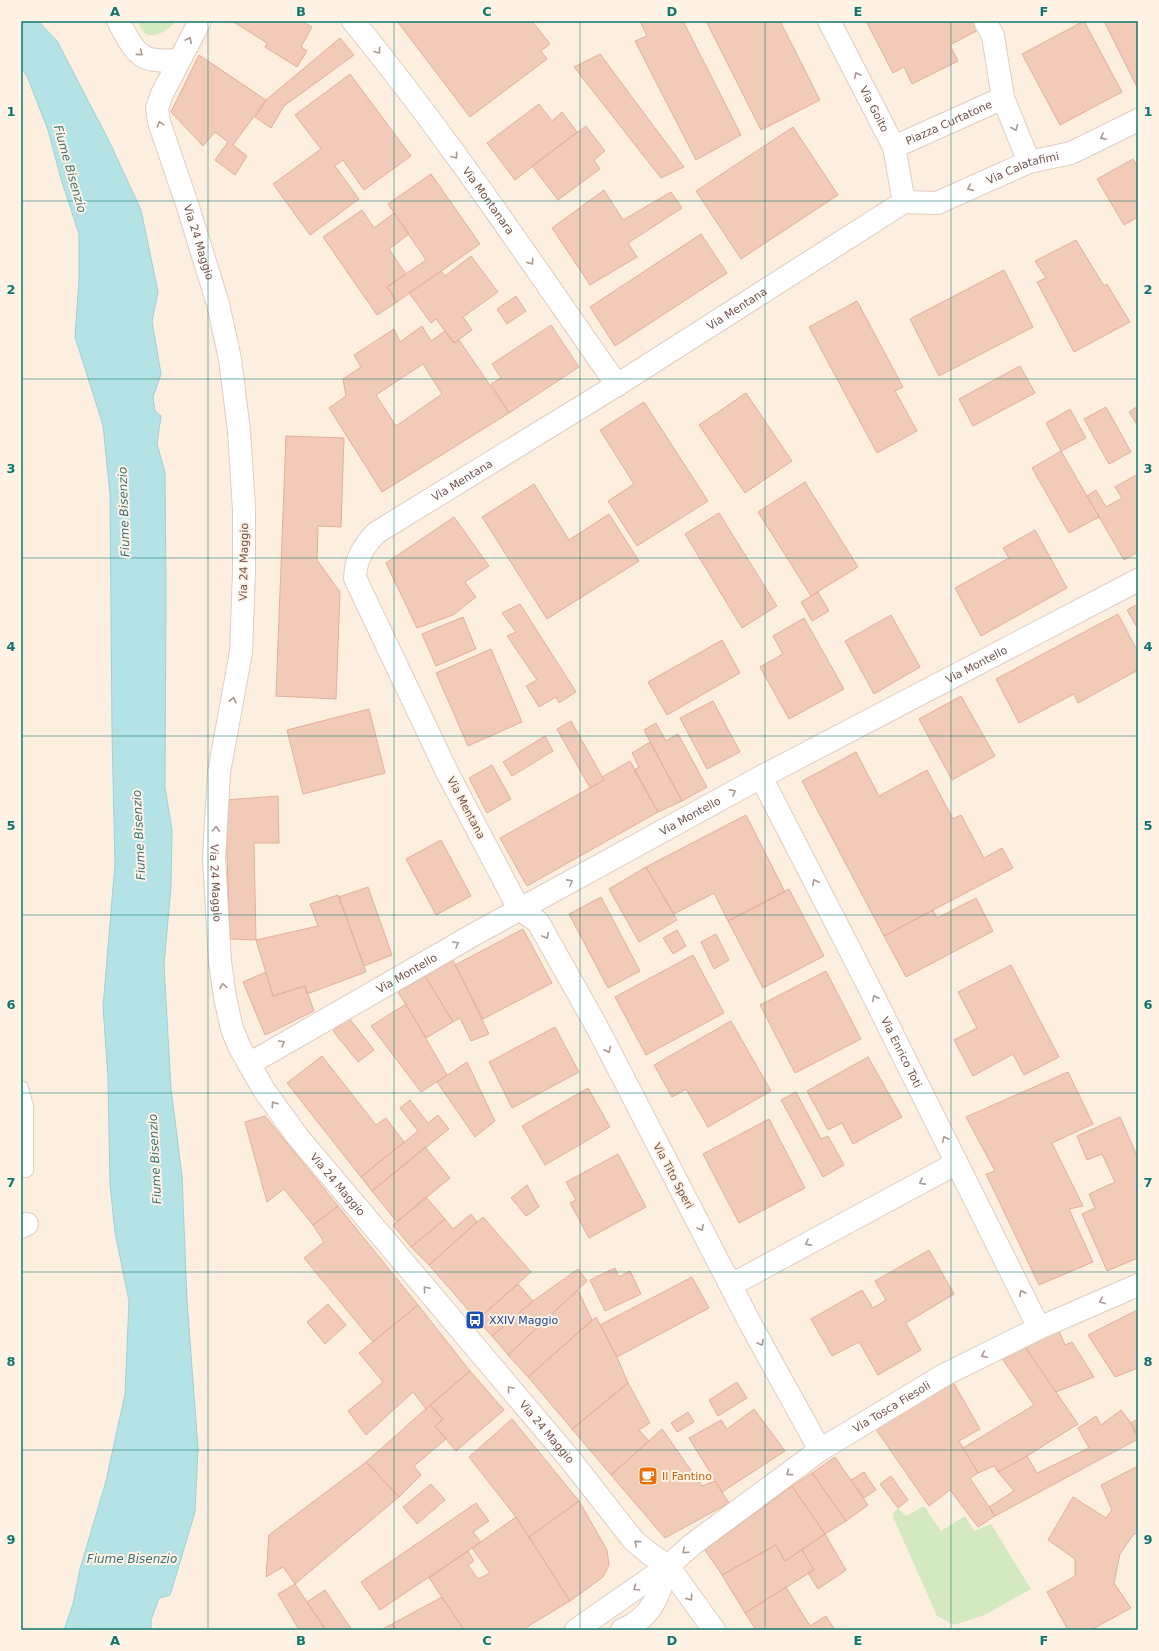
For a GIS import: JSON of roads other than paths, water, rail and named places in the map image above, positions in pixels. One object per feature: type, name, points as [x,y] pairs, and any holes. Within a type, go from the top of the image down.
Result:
[{"type":"street","points":[[118,21],[132,46],[149,60],[179,60]]},
{"type":"street","name":"Via 24 Maggio","points":[[200,21],[162,94],[157,108],[157,114],[218,304],[227,345],[239,431],[244,510],[241,652],[219,772],[214,858],[220,962],[225,997],[232,1029],[240,1048],[268,1096],[297,1136],[569,1458],[634,1541],[668,1566],[714,1630]]},
{"type":"street","name":"Via Montanara","points":[[353,21],[376,48],[471,177],[616,385]]},
{"type":"street","name":"Via Goito","points":[[829,21],[894,147],[904,202]]},
{"type":"street","name":"Piazza Curtatone","points":[[985,21],[993,36],[1003,98],[1029,162]]},
{"type":"street","name":"Piazza Curtatone","points":[[894,147],[1003,98]]},
{"type":"street","name":"Via Calatafimi","points":[[904,202],[937,203],[1029,162],[1071,153],[1138,120]]},
{"type":"street","name":"Via Mentana","points":[[519,909],[447,772],[355,578],[356,560],[363,548],[376,534],[616,385],[904,202]]},
{"type":"street","name":"Via Montello","points":[[249,1064],[519,909],[761,777],[1138,580]]},
{"type":"street","name":"Via Enrico Toti","points":[[761,777],[871,991],[1039,1328]]},
{"type":"street","name":"Via Tito Speri","points":[[519,909],[538,922],[542,929],[596,1027],[731,1285],[820,1450]]},
{"type":"street","points":[[731,1285],[957,1163]]},
{"type":"street","name":"Via Tosca Fiesoli","points":[[576,1630],[668,1566],[693,1544],[820,1450],[944,1376],[1039,1328],[1138,1285]]},
{"type":"street","points":[[622,1630],[636,1624],[654,1605],[668,1566]]},
{"type":"lane","points":[[21,1088],[26,1106],[26,1170]]},
{"type":"water","name":"Fiume Bisenzio","points":[[21,21],[38,21],[57,41],[109,141],[141,210],[158,292],[152,321],[161,374],[153,397],[155,411],[161,416],[157,444],[165,472],[165,788],[172,830],[171,886],[164,965],[171,1089],[182,1176],[187,1301],[198,1448],[195,1512],[170,1595],[159,1598],[151,1620],[151,1630],[64,1630],[73,1604],[80,1569],[106,1481],[125,1394],[129,1301],[115,1232],[110,1185],[108,1077],[103,1007],[115,864],[112,733],[110,494],[103,425],[75,337],[79,280],[79,234],[61,179],[48,130],[27,76],[21,68]]},
{"type":"place","name":"XXIV Maggio","points":[[475,1320]]},
{"type":"place","name":"Il Fantino","points":[[648,1476]]}]
